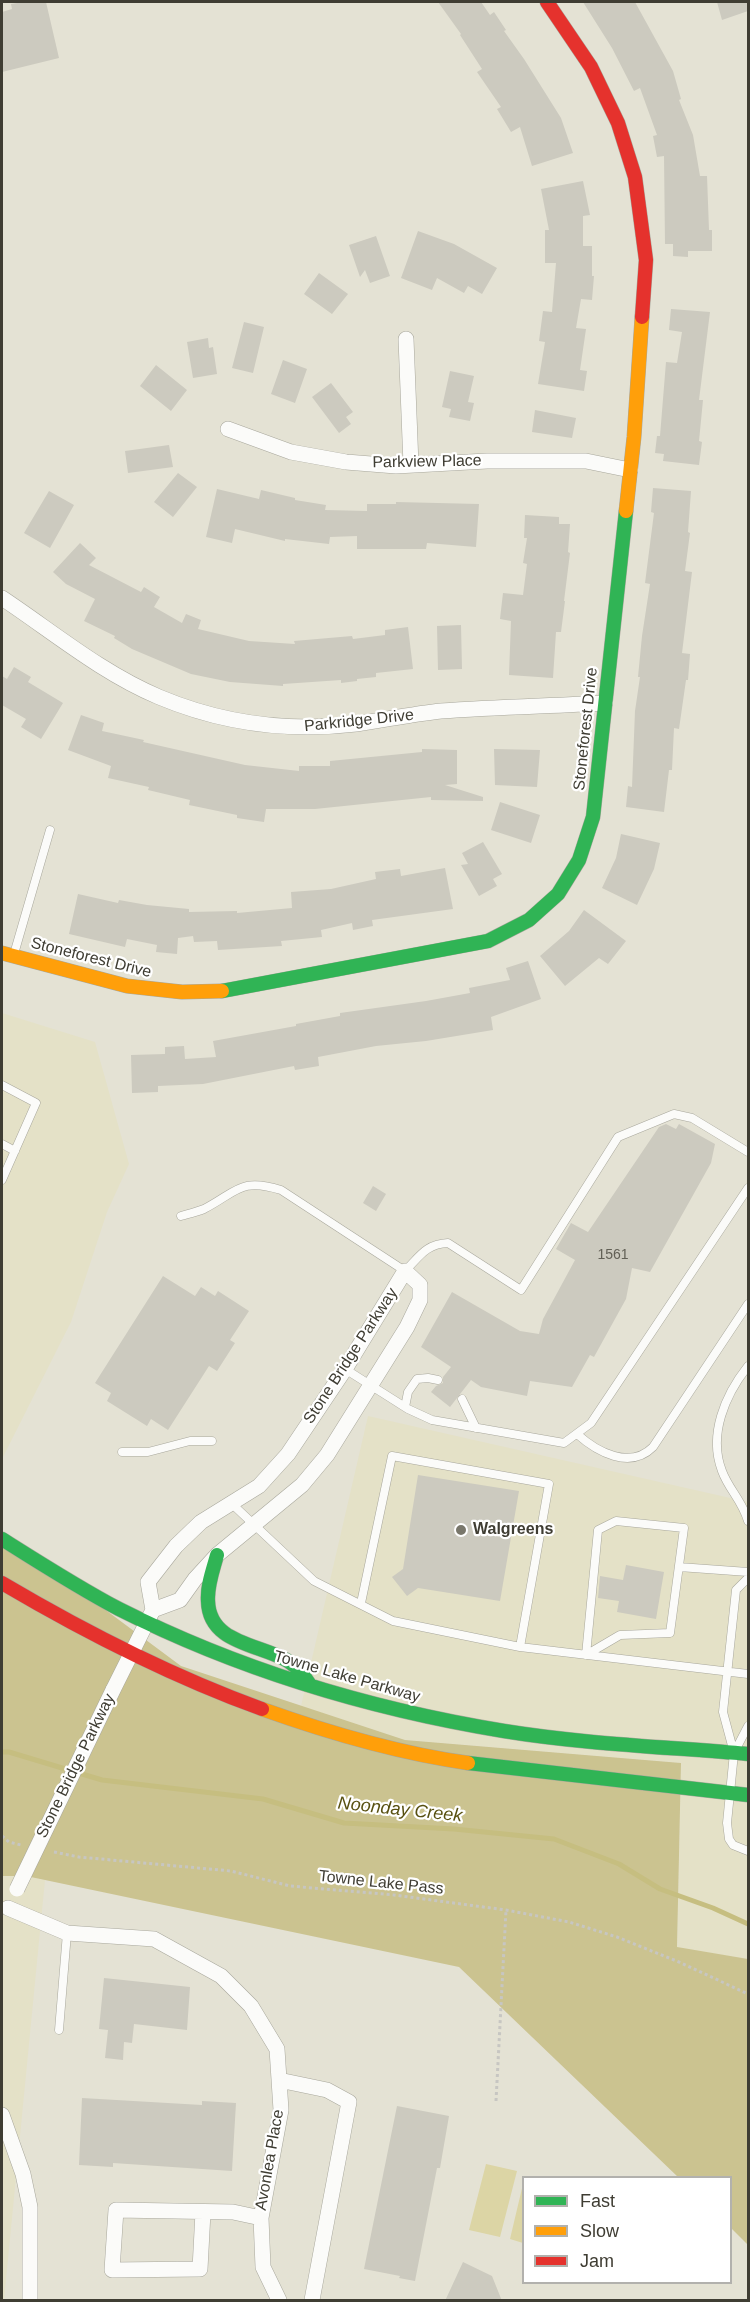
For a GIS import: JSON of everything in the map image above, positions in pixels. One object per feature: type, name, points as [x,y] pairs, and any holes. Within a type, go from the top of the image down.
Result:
[{"type":"main road","name":"Stoneforest Drive","points":[[8,954],[127,986],[182,992],[222,991],[488,941],[514,930],[538,915],[558,895],[574,873],[586,847],[593,817],[630,470],[645,260],[640,205],[627,150],[607,97],[591,67],[547,2]]},
{"type":"main road","name":"Towne Lake Parkway","points":[[2,1539],[108,1603],[150,1617],[249,1666],[376,1706],[506,1731],[748,1754]]},
{"type":"main road","points":[[217,1555],[210,1578],[208,1605],[216,1627],[231,1639],[288,1661],[301,1672],[311,1687]]},
{"type":"main road","points":[[2,1583],[86,1633],[182,1679],[264,1710],[393,1749],[454,1761],[748,1795]]},
{"type":"street","points":[[406,339],[411,465]]},
{"type":"street","name":"Parkview Place","points":[[228,429],[264,444],[318,458],[346,462],[411,465],[487,461],[586,460],[630,470]]},
{"type":"street","name":"Parkridge Drive","points":[[2,598],[86,657],[134,685],[186,707],[240,721],[268,725],[324,727],[438,712],[605,703]]},
{"type":"street","name":"Stone Bridge Parkway","points":[[2,1923],[150,1617],[148,1582],[176,1546],[201,1522],[259,1486],[288,1454],[345,1369],[405,1271],[420,1285],[420,1300],[407,1327],[327,1455],[302,1485],[217,1555],[180,1600],[150,1617]]},
{"type":"street","name":"Avonlea Place","points":[[8,1908],[67,1933],[154,1939],[221,1976],[251,2006],[277,2049],[281,2110],[261,2218],[263,2268],[279,2301]]},
{"type":"street","points":[[279,2080],[327,2090],[349,2102],[312,2301]]},
{"type":"street","points":[[2,2115],[23,2174],[30,2207],[30,2301]]},
{"type":"street","points":[[203,2212],[200,2269],[112,2270],[116,2210],[233,2212],[261,2218]]},
{"type":"lane","points":[[8,954],[50,830]]},
{"type":"lane","points":[[2,1085],[36,1103],[2,1180]]},
{"type":"lane","points":[[181,1216],[203,1209],[232,1191],[251,1184],[264,1185],[281,1190],[405,1271],[428,1247],[448,1243],[521,1290],[618,1137],[674,1114],[692,1118],[748,1152]]},
{"type":"lane","points":[[2,1144],[15,1150]]},
{"type":"lane","points":[[345,1369],[405,1407],[432,1420],[564,1443],[591,1423],[748,1188]]},
{"type":"lane","points":[[576,1434],[591,1447],[612,1455],[628,1459],[645,1456],[653,1448],[748,1304]]},
{"type":"lane","points":[[748,1366],[727,1399],[722,1412],[718,1450],[723,1473],[744,1506],[748,1521]]},
{"type":"lane","points":[[405,1407],[408,1392],[417,1379],[438,1380]]},
{"type":"lane","points":[[462,1399],[476,1428]]},
{"type":"lane","points":[[122,1452],[148,1452],[190,1441],[212,1441]]},
{"type":"lane","points":[[361,1603],[392,1456],[549,1484],[520,1647]]},
{"type":"lane","points":[[230,1502],[314,1581],[393,1621],[520,1647],[748,1674]]},
{"type":"lane","points":[[616,1521],[684,1528],[670,1633],[620,1635],[586,1655],[598,1530],[616,1521]]},
{"type":"lane","points":[[679,1567],[748,1572]]},
{"type":"lane","points":[[748,1578],[736,1590],[723,1712],[734,1753],[727,1823],[729,1839],[733,1845],[748,1851]]},
{"type":"lane","points":[[734,1753],[748,1726]]},
{"type":"lane","points":[[59,2030],[67,1933]]},
{"type":"path","points":[[2,1836],[9,1842],[21,1845]]},
{"type":"path","name":"Towne Lake Pass","points":[[44,1850],[79,1857],[231,1870],[290,1886],[394,1895],[506,1910],[569,1922],[638,1945],[748,1994]]},
{"type":"path","points":[[496,2101],[506,1910]]},
{"type":"shaded area","points":[[2,1013],[95,1042],[129,1164],[107,1212],[71,1322],[2,1459]]},
{"type":"shaded area","points":[[368,1416],[748,1502],[748,1959],[677,1948],[681,1763],[405,1740],[301,1706]]},
{"type":"shaded area","points":[[2,1533],[181,1666],[405,1740],[681,1763],[677,1947],[748,1959],[748,2245],[732,2229],[732,2176],[677,2176],[459,1967],[26,1876],[2,1876]]},
{"type":"shaded area","points":[[2,1876],[26,1876],[45,1880],[4,2300],[2,2300]]},
{"type":"shaded area","points":[[486,2164],[517,2171],[500,2237],[469,2230]]},
{"type":"shaded area","points":[[522,2188],[522,2242],[510,2239]]},
{"type":"building","points":[[46,2],[59,58],[2,72],[2,12],[12,9],[11,4]]},
{"type":"building","points":[[438,2],[481,2],[490,15],[494,12],[561,118],[573,153],[532,166],[520,127],[511,132],[497,109],[501,107],[477,72],[482,69]]},
{"type":"building","points":[[583,2],[635,2],[673,71],[681,99],[679,100],[693,135],[700,176],[707,176],[712,251],[688,251],[688,257],[673,256],[673,244],[665,244],[664,156],[657,157],[653,136],[657,135],[640,88],[634,91],[612,48]]},
{"type":"building","points":[[717,2],[748,2],[748,11],[722,20]]},
{"type":"building","points":[[583,181],[590,215],[583,216],[583,246],[592,246],[592,276],[594,276],[592,300],[581,299],[576,328],[586,329],[580,370],[587,371],[584,391],[538,384],[545,342],[539,341],[543,311],[552,312],[556,263],[545,263],[545,230],[549,230],[541,189]]},
{"type":"building","points":[[418,231],[454,244],[497,268],[482,294],[468,286],[464,293],[437,278],[432,290],[401,278]]},
{"type":"building","points":[[376,236],[390,276],[370,283],[365,270],[360,277],[349,245]]},
{"type":"building","points":[[319,273],[348,294],[332,314],[304,294]]},
{"type":"building","points":[[671,309],[710,312],[699,400],[703,400],[699,465],[663,461],[664,454],[655,453],[657,436],[660,436],[666,362],[677,363],[682,332],[669,330]]},
{"type":"building","points":[[244,322],[264,327],[253,373],[232,368]]},
{"type":"building","points":[[208,338],[209,348],[213,347],[217,374],[193,378],[187,342]]},
{"type":"building","points":[[283,360],[307,369],[295,403],[271,394]]},
{"type":"building","points":[[156,365],[187,390],[171,411],[140,386]]},
{"type":"building","points":[[450,371],[474,376],[468,402],[474,403],[470,421],[449,417],[451,409],[442,407]]},
{"type":"building","points":[[331,383],[353,412],[346,417],[351,424],[339,433],[312,397]]},
{"type":"building","points":[[535,410],[576,418],[572,438],[532,432]]},
{"type":"building","points":[[169,445],[173,467],[128,473],[125,451]]},
{"type":"building","points":[[178,473],[197,487],[173,517],[154,502]]},
{"type":"building","points":[[653,488],[691,491],[688,532],[690,533],[685,571],[692,572],[682,653],[690,654],[688,680],[686,680],[679,729],[674,728],[672,770],[669,770],[664,812],[626,807],[628,786],[632,787],[635,711],[640,677],[638,677],[650,584],[645,583],[654,513],[651,512]]},
{"type":"building","points":[[217,489],[259,499],[261,490],[295,498],[295,500],[326,505],[325,510],[367,511],[367,504],[396,504],[396,502],[479,504],[476,547],[427,543],[426,549],[357,549],[357,536],[330,537],[329,544],[285,539],[285,541],[235,529],[232,543],[206,537]]},
{"type":"building","points":[[49,491],[74,505],[50,548],[24,533]]},
{"type":"building","points":[[525,515],[559,517],[559,524],[570,524],[568,552],[570,553],[565,601],[561,632],[556,632],[553,678],[509,675],[511,621],[500,619],[503,593],[523,595],[527,564],[523,563],[527,538],[524,538]]},
{"type":"building","points":[[80,543],[96,558],[89,565],[141,592],[144,587],[160,597],[154,607],[182,623],[186,614],[201,620],[198,629],[249,641],[295,644],[294,641],[352,636],[353,639],[385,635],[385,630],[408,627],[413,669],[376,673],[376,677],[357,679],[357,681],[341,683],[341,680],[283,684],[283,686],[230,682],[191,674],[132,649],[114,638],[115,636],[84,621],[95,599],[66,584],[53,572]]},
{"type":"building","points":[[461,625],[462,669],[438,670],[437,626]]},
{"type":"building","points":[[14,667],[31,677],[28,682],[63,703],[41,739],[21,727],[26,719],[2,705],[2,676],[7,679]]},
{"type":"building","points":[[81,715],[104,723],[102,731],[144,740],[143,742],[245,765],[299,771],[299,766],[330,766],[330,761],[422,752],[422,749],[457,750],[457,784],[445,785],[483,797],[483,801],[431,800],[431,797],[315,809],[266,809],[264,822],[237,818],[237,815],[189,805],[190,800],[148,790],[149,787],[108,778],[111,766],[68,750]]},
{"type":"building","points":[[494,749],[540,750],[537,787],[495,785]]},
{"type":"building","points":[[500,802],[540,815],[531,843],[491,830]]},
{"type":"building","points":[[621,834],[660,843],[654,869],[637,905],[602,888],[616,858]]},
{"type":"building","points":[[483,842],[502,874],[493,879],[497,886],[479,896],[461,865],[468,864],[462,853]]},
{"type":"building","points":[[445,868],[453,909],[372,920],[373,926],[353,930],[352,923],[321,930],[322,937],[281,941],[282,946],[218,950],[217,941],[194,942],[193,936],[178,938],[177,954],[156,952],[157,945],[127,939],[125,947],[69,934],[78,894],[118,903],[119,900],[189,909],[189,912],[237,911],[237,913],[292,908],[291,892],[331,889],[376,879],[375,872],[400,869],[401,876]]},
{"type":"building","points":[[584,910],[626,941],[608,964],[599,958],[565,986],[540,956],[569,931]]},
{"type":"building","points":[[528,961],[541,999],[491,1017],[493,1030],[426,1041],[376,1046],[318,1057],[319,1066],[295,1070],[294,1066],[203,1084],[158,1086],[158,1092],[132,1093],[131,1055],[165,1054],[165,1047],[184,1046],[185,1059],[216,1057],[213,1041],[296,1026],[296,1024],[340,1016],[340,1013],[470,993],[469,988],[510,980],[506,968]]},
{"type":"building","points":[[666,1124],[676,1129],[679,1124],[715,1144],[711,1163],[650,1272],[632,1268],[626,1299],[594,1357],[590,1355],[572,1387],[530,1381],[527,1396],[481,1387],[471,1380],[450,1407],[431,1392],[443,1383],[443,1377],[451,1367],[421,1347],[452,1292],[520,1331],[539,1334],[543,1319],[575,1260],[556,1249],[571,1223],[588,1232],[659,1127]]},
{"type":"building","points":[[373,1186],[386,1194],[376,1211],[363,1203]]},
{"type":"building","points":[[163,1276],[195,1296],[201,1287],[215,1296],[218,1291],[249,1311],[230,1340],[235,1343],[217,1371],[209,1366],[168,1430],[151,1419],[147,1426],[107,1401],[111,1393],[95,1383]]},
{"type":"building","name":"Walgreens","points":[[418,1475],[519,1491],[500,1601],[418,1588],[407,1596],[392,1577],[403,1569]]},
{"type":"building","points":[[626,1565],[664,1572],[656,1619],[617,1612],[619,1601],[598,1598],[600,1576],[623,1580]]},
{"type":"building","points":[[104,1978],[190,1987],[187,2030],[134,2024],[132,2043],[124,2042],[123,2060],[105,2058],[108,2030],[99,2029]]},
{"type":"building","points":[[82,2098],[202,2105],[202,2101],[236,2103],[232,2171],[113,2163],[113,2167],[79,2165]]},
{"type":"building","points":[[397,2106],[449,2116],[415,2281],[364,2269]]},
{"type":"building","points":[[463,2262],[492,2276],[502,2301],[445,2301]]},
{"type":"waterway","name":"Noonday Creek","points":[[2,1752],[9,1752],[102,1780],[263,1799],[344,1823],[454,1829],[554,1839],[619,1864],[660,1889],[713,1908],[748,1924]]},
{"type":"traffic: fast","points":[[222,991],[488,941],[529,920],[558,894],[579,860],[593,817],[626,511]]},
{"type":"traffic: fast","points":[[2,1539],[89,1593],[165,1631],[259,1669],[355,1699],[504,1731],[595,1742],[748,1754]]},
{"type":"traffic: fast","points":[[217,1555],[208,1595],[211,1615],[217,1626],[238,1641],[288,1661],[298,1669],[310,1685]]},
{"type":"traffic: fast","points":[[468,1763],[748,1795]]},
{"type":"traffic: slow","points":[[626,511],[634,437],[642,317]]},
{"type":"traffic: slow","points":[[2,953],[127,986],[182,992],[222,991]]},
{"type":"traffic: slow","points":[[262,1709],[364,1741],[415,1754],[468,1763]]},
{"type":"traffic: jam","points":[[547,2],[591,67],[618,123],[635,177],[646,260],[642,317]]},
{"type":"traffic: jam","points":[[2,1583],[65,1619],[162,1668],[262,1709]]},
{"type":"place","name":"Walgreens","points":[[461,1530]]}]
